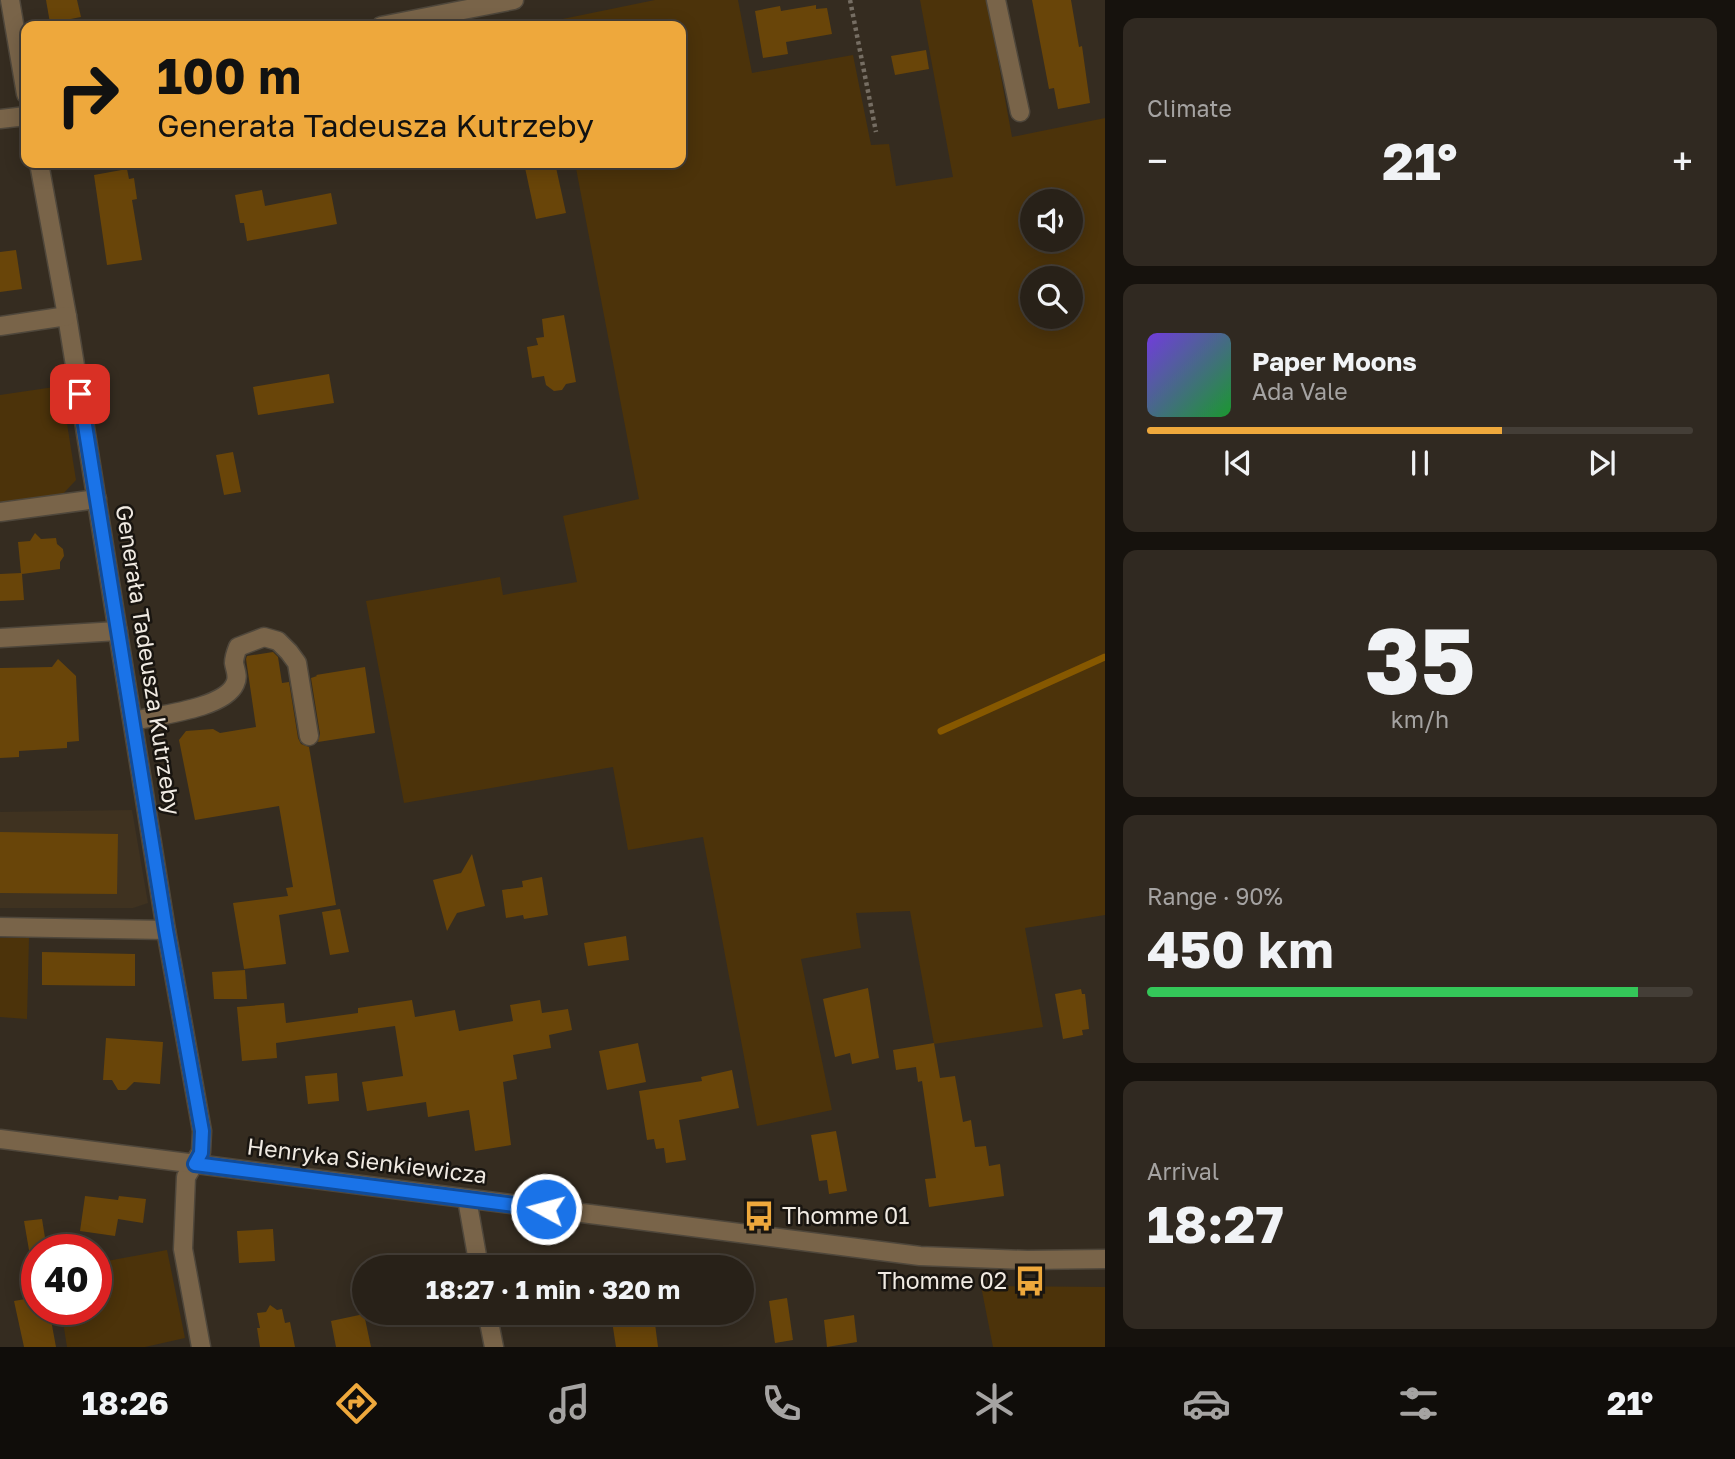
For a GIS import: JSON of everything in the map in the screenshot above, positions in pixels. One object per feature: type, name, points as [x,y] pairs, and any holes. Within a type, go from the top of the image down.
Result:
[{"type":"street","points":[[10,0],[21,65]]},
{"type":"street","points":[[407,21],[514,0]]},
{"type":"street","points":[[996,0],[1020,112]]},
{"type":"street","points":[[0,119],[21,117]]},
{"type":"street","name":"Generała Tadeusza Kutrzeby","points":[[40,168],[67,316],[166,930],[202,1131],[201,1153],[186,1177],[183,1249],[201,1347]]},
{"type":"street","points":[[0,326],[67,316]]},
{"type":"street","points":[[0,512],[97,499]]},
{"type":"street","points":[[0,638],[118,631]]},
{"type":"street","points":[[133,721],[212,703],[225,696],[235,685],[237,673],[233,660],[237,646],[264,636],[278,641],[298,663],[309,736]]},
{"type":"street","points":[[0,927],[166,930]]},
{"type":"street","name":"Henryka Sienkiewicza","points":[[0,1139],[920,1256],[1027,1260],[1105,1259]]},
{"type":"street","points":[[467,1199],[477,1255]]},
{"type":"street","points":[[490,1325],[494,1347]]},
{"type":"path","points":[[850,0],[876,131]]},
{"type":"shaded area","points":[[655,0],[738,0],[752,73],[853,55],[871,145],[889,144],[896,186],[953,177],[920,0],[987,0],[1012,137],[1105,118],[1105,915],[1025,928],[1043,1027],[934,1044],[910,911],[856,913],[861,948],[801,959],[832,1110],[757,1126],[703,837],[628,850],[613,767],[404,803],[366,601],[500,577],[503,595],[577,582],[563,516],[639,499],[576,168],[686,168],[686,21],[553,21]]},
{"type":"shaded area","points":[[61,386],[76,480],[61,496],[0,503],[0,395]]},
{"type":"shaded area","points":[[132,810],[148,903],[133,908],[0,908],[0,812]]},
{"type":"shaded area","points":[[0,938],[29,938],[27,1019],[0,1017]]},
{"type":"shaded area","points":[[167,1250],[185,1338],[145,1347],[67,1347],[64,1325],[112,1325],[112,1260]]},
{"type":"shaded area","points":[[981,1286],[1105,1287],[1105,1347],[993,1347]]},
{"type":"building","points":[[46,0],[77,0],[81,17],[50,21]]},
{"type":"building","points":[[1032,0],[1071,0],[1079,47],[1082,46],[1090,103],[1058,109],[1054,88],[1049,89]]},
{"type":"building","points":[[816,5],[816,9],[827,8],[832,34],[786,42],[788,54],[763,58],[755,11],[780,6],[781,11]]},
{"type":"building","points":[[926,50],[929,69],[895,75],[891,56]]},
{"type":"building","points":[[525,168],[556,168],[566,213],[536,219]]},
{"type":"building","points":[[127,169],[129,179],[134,178],[137,199],[132,200],[142,260],[107,265],[94,175]]},
{"type":"building","points":[[262,190],[265,206],[331,193],[337,224],[247,241],[244,223],[240,223],[235,195]]},
{"type":"building","points":[[16,250],[22,289],[0,292],[0,252]]},
{"type":"building","points":[[564,315],[576,382],[566,384],[562,390],[554,391],[546,385],[544,376],[532,378],[527,347],[538,345],[536,338],[544,337],[542,319]]},
{"type":"building","points":[[329,374],[334,403],[258,415],[253,387]]},
{"type":"building","points":[[233,452],[241,492],[224,495],[216,455]]},
{"type":"building","points":[[35,533],[41,539],[56,538],[64,556],[60,569],[22,574],[24,600],[0,601],[0,574],[21,573],[18,542],[30,541]]},
{"type":"building","points":[[273,652],[278,657],[282,683],[289,682],[298,738],[301,744],[309,747],[336,905],[279,915],[286,964],[244,969],[233,903],[288,896],[286,888],[293,887],[279,806],[195,820],[179,740],[186,731],[213,729],[220,733],[256,727],[246,659],[247,656]]},
{"type":"building","points":[[58,659],[76,676],[79,741],[67,742],[67,748],[19,751],[19,757],[0,758],[0,668],[52,667]]},
{"type":"building","points":[[365,667],[375,733],[318,742],[320,734],[311,678]]},
{"type":"building","points":[[0,832],[118,834],[117,894],[0,893]]},
{"type":"building","points":[[472,854],[485,906],[457,913],[447,931],[433,880],[461,873]]},
{"type":"building","points":[[542,877],[548,915],[524,919],[523,915],[506,918],[502,890],[523,887],[522,881]]},
{"type":"building","points":[[340,909],[349,952],[330,955],[322,912]]},
{"type":"building","points":[[626,936],[629,960],[588,966],[584,943]]},
{"type":"building","points":[[42,952],[135,954],[135,986],[42,985]]},
{"type":"building","points":[[245,970],[247,999],[214,999],[212,972]]},
{"type":"building","points":[[868,988],[879,1058],[852,1064],[850,1053],[835,1057],[823,999]]},
{"type":"building","points":[[1081,989],[1082,994],[1085,994],[1089,1029],[1082,1030],[1083,1035],[1063,1039],[1055,994]]},
{"type":"building","points":[[412,1000],[415,1017],[455,1010],[459,1031],[513,1021],[510,1005],[540,1000],[542,1013],[568,1009],[572,1030],[549,1035],[551,1048],[513,1055],[517,1079],[503,1082],[511,1145],[475,1151],[469,1110],[428,1117],[426,1102],[367,1111],[362,1082],[403,1076],[395,1026],[276,1043],[277,1058],[242,1061],[237,1007],[284,1003],[286,1023],[358,1013],[358,1008]]},
{"type":"building","points":[[106,1038],[163,1042],[160,1084],[134,1082],[126,1090],[118,1090],[112,1080],[103,1080]]},
{"type":"building","points":[[638,1043],[646,1082],[607,1090],[599,1051]]},
{"type":"building","points":[[934,1043],[940,1078],[955,1076],[963,1122],[971,1120],[975,1147],[986,1146],[989,1166],[1000,1164],[1004,1196],[929,1207],[925,1179],[936,1178],[922,1081],[918,1082],[916,1067],[896,1070],[893,1050]]},
{"type":"building","points":[[732,1070],[739,1108],[679,1120],[686,1160],[666,1163],[664,1148],[656,1149],[654,1139],[647,1140],[639,1091],[702,1081],[701,1077]]},
{"type":"building","points":[[337,1073],[339,1101],[308,1104],[305,1076]]},
{"type":"building","points":[[836,1131],[847,1191],[829,1194],[827,1180],[819,1181],[811,1135]]},
{"type":"building","points":[[85,1196],[118,1200],[119,1196],[146,1199],[143,1223],[118,1219],[115,1236],[80,1231]]},
{"type":"building","points":[[42,1219],[44,1234],[26,1234],[24,1221]]},
{"type":"building","points":[[273,1229],[275,1261],[239,1263],[237,1231]]},
{"type":"building","points":[[787,1298],[793,1340],[775,1343],[769,1301]]},
{"type":"building","points":[[21,1300],[21,1325],[52,1325],[56,1347],[24,1347],[14,1301]]},
{"type":"building","points":[[270,1305],[277,1310],[282,1309],[285,1323],[290,1322],[295,1347],[260,1347],[257,1313],[266,1312]]},
{"type":"building","points":[[854,1315],[857,1342],[827,1347],[824,1320]]},
{"type":"building","points":[[352,1317],[352,1325],[366,1325],[371,1347],[336,1347],[331,1321]]},
{"type":"building","points":[[613,1325],[655,1325],[658,1347],[616,1347]]},
{"type":"waterway","points":[[941,731],[1105,657]]},
{"type":"place","name":"Thomme 01","points":[[759,1216]]},
{"type":"place","name":"Thomme 02","points":[[1030,1281]]},
{"type":"route","points":[[80,394],[166,930],[202,1131],[201,1153],[195,1164],[546,1209]]}]
